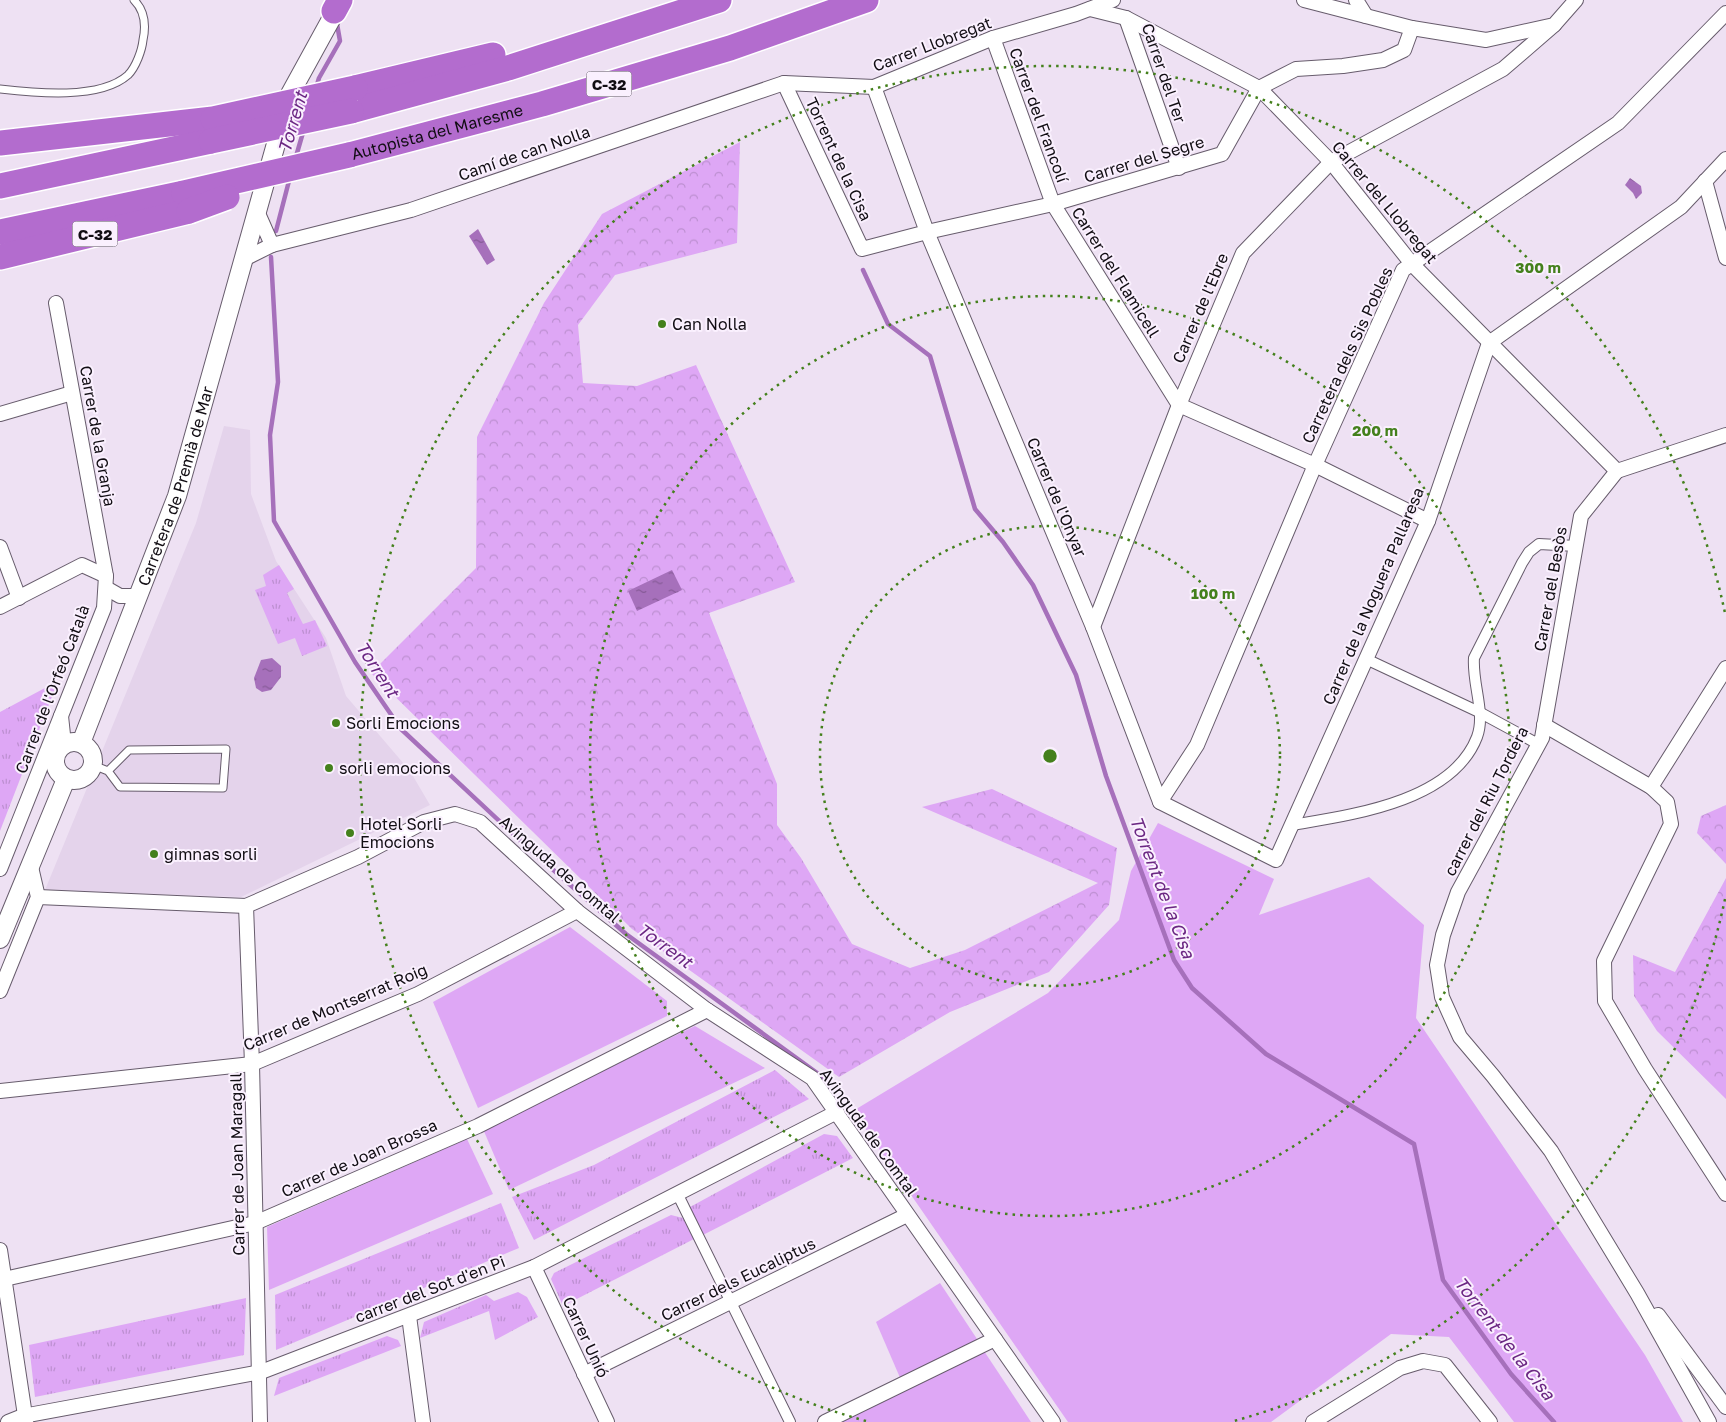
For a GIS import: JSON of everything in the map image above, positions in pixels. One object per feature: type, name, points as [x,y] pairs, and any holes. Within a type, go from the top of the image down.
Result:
[{"type":"highway","name":"Autopista del Maresme","points":[[186,202],[349,155],[552,101],[730,48],[866,0]]},
{"type":"highway","points":[[0,186],[212,130],[353,99],[714,2]]},
{"type":"highway","points":[[0,143],[212,130]]},
{"type":"highway","name":"C-32","points":[[0,232],[186,202]]},
{"type":"highway","name":"C-32","points":[[0,257],[186,202]]},
{"type":"street","name":"Carrer Llobregat","points":[[784,83],[874,87],[993,38],[1090,9],[1113,0]]},
{"type":"street","points":[[1304,0],[1412,28],[1486,40],[1554,25]]},
{"type":"street","points":[[1356,0],[1366,16]]},
{"type":"street","name":"Carrer de l'Ebre","points":[[1093,627],[1179,405],[1242,253],[1331,162],[1503,69],[1554,25],[1576,0]]},
{"type":"street","name":"Carretera de Premià de Mar","points":[[72,744],[139,596],[177,496],[246,258],[257,211],[290,94],[339,4]]},
{"type":"street","name":"Carrer del Llobregat","points":[[1090,9],[1126,18],[1259,88],[1331,162],[1412,264],[1617,471]]},
{"type":"street","name":"Carretera dels Sis Pobles","points":[[1160,802],[1197,744],[1315,465],[1403,270],[1618,122],[1726,13]]},
{"type":"street","name":"Carrer del Ter","points":[[1126,18],[1178,168]]},
{"type":"street","points":[[1259,88],[1296,69],[1343,66],[1383,60],[1404,50],[1412,28]]},
{"type":"street","name":"Carrer del Francolí","points":[[993,38],[1053,204]]},
{"type":"street","name":"Camí de can Nolla","points":[[246,258],[272,245],[411,210],[784,83]]},
{"type":"street","name":"Torrent de la Cisa","points":[[784,83],[862,249]]},
{"type":"street","name":"Carrer de l'Onyar","points":[[874,87],[927,232],[1093,627],[1160,802]]},
{"type":"street","name":"Carrer del Segre","points":[[862,249],[927,232],[1053,204],[1222,154],[1259,88]]},
{"type":"street","points":[[1489,343],[1681,207],[1726,159]]},
{"type":"street","points":[[1706,181],[1726,258]]},
{"type":"street","name":"Carrer del Flamicell","points":[[1053,204],[1179,405]]},
{"type":"street","points":[[257,211],[272,245]]},
{"type":"street","name":"Carrer de la Granja","points":[[56,303],[106,582]]},
{"type":"street","name":"Carrer de la Noguera Pallaresa","points":[[1160,802],[1276,860],[1428,521],[1489,343]]},
{"type":"street","points":[[0,414],[72,393]]},
{"type":"street","points":[[1179,405],[1315,465],[1428,521]]},
{"type":"street","points":[[1617,471],[1726,435]]},
{"type":"street","name":"Carrer del Besòs","points":[[1544,725],[1581,516],[1617,471]]},
{"type":"street","points":[[1292,825],[1353,814],[1398,801],[1444,779],[1464,759],[1477,737],[1479,712],[1473,671],[1474,658],[1522,563],[1539,544],[1576,546]]},
{"type":"street","points":[[0,547],[19,598],[0,607]]},
{"type":"street","name":"Carretera de Premià de Mar","points":[[19,598],[82,565],[106,582],[120,596],[139,596]]},
{"type":"street","name":"Carrer de l'Orfeó Català","points":[[0,869],[104,608],[106,582]]},
{"type":"street","points":[[1366,659],[1479,712],[1538,744]]},
{"type":"street","points":[[1652,786],[1726,668]]},
{"type":"street","points":[[61,715],[72,744]]},
{"type":"street","points":[[1544,725],[1652,786],[1667,802],[1671,824],[1611,943],[1604,961],[1605,1001],[1645,1069],[1726,1194]]},
{"type":"street","name":"carrer del Riu Tordera","points":[[1544,725],[1538,744],[1458,892],[1443,935],[1437,965],[1442,997],[1460,1037],[1551,1151],[1613,1254]]},
{"type":"street","points":[[0,940],[31,867],[60,773],[54,758],[57,750],[72,744],[89,749],[101,768],[76,781],[60,773],[37,775]]},
{"type":"street","name":"Avinguda de Comtal","points":[[246,906],[358,857],[424,822],[455,814],[480,822],[577,910],[707,1010],[812,1078],[1053,1422]]},
{"type":"street","points":[[0,991],[38,897],[31,867]]},
{"type":"street","points":[[38,897],[246,906]]},
{"type":"street","name":"Carrer de Joan Maragall","points":[[246,906],[261,1372],[260,1422]]},
{"type":"street","name":"Carrer de Montserrat Roig","points":[[0,1091],[252,1064],[418,994],[577,910]]},
{"type":"street","name":"Carrer de Joan Brossa","points":[[2,1279],[255,1223],[478,1126],[707,1010]]},
{"type":"street","name":"carrer del Sot d'en Pi","points":[[8,1422],[261,1372],[534,1267],[836,1112]]},
{"type":"street","points":[[677,1194],[790,1422]]},
{"type":"street","name":"Carrer dels Eucaliptus","points":[[584,1374],[907,1215]]},
{"type":"street","points":[[0,1250],[2,1279],[24,1419]]},
{"type":"street","points":[[1613,1254],[1726,1407]]},
{"type":"street","points":[[1613,1254],[1709,1422]]},
{"type":"street","name":"Carrer Unió","points":[[534,1267],[607,1422]]},
{"type":"street","points":[[409,1316],[423,1422]]},
{"type":"street","points":[[825,1422],[995,1339]]},
{"type":"street","points":[[1313,1422],[1400,1368],[1423,1361],[1445,1365],[1490,1422]]},
{"type":"lane","points":[[0,89],[68,93],[109,86],[129,74],[142,50],[146,25],[138,4],[134,0]]},
{"type":"lane","points":[[226,748],[223,788],[120,787],[101,768],[129,750],[226,748]]},
{"type":"shaded area","points":[[224,426],[250,430],[251,494],[276,561],[326,638],[346,696],[410,771],[430,805],[241,897],[45,890],[196,523]]},
{"type":"green space","points":[[740,142],[737,243],[615,275],[578,325],[583,383],[637,386],[696,365],[795,582],[709,613],[777,784],[777,825],[801,858],[852,944],[910,968],[965,950],[1098,883],[922,807],[992,789],[1117,848],[1109,905],[1049,972],[950,1012],[839,1077],[632,929],[371,673],[476,568],[477,437],[544,303],[602,214]]},
{"type":"green space","points":[[279,565],[294,589],[287,593],[303,624],[315,620],[327,646],[302,656],[295,638],[278,644],[255,590],[266,586],[263,575]]},
{"type":"green space","points":[[58,681],[0,831],[0,712]]},
{"type":"green space","points":[[1726,805],[1726,864],[1697,833],[1701,816]]},
{"type":"green space","points":[[1158,823],[1274,879],[1259,915],[1369,877],[1424,925],[1416,1018],[1645,1355],[1683,1422],[1514,1422],[1449,1337],[1391,1334],[1271,1422],[1068,1422],[853,1111],[1048,993],[1119,920],[1131,871]]},
{"type":"green space","points":[[1726,878],[1726,1099],[1657,1031],[1634,996],[1633,955],[1675,972]]},
{"type":"green space","points":[[570,927],[667,1001],[667,1016],[478,1108],[433,1002]]},
{"type":"green space","points":[[695,1026],[765,1068],[509,1190],[483,1129]]},
{"type":"green space","points":[[775,1070],[809,1099],[534,1240],[512,1197],[594,1165]]},
{"type":"green space","points":[[824,1134],[837,1136],[853,1158],[703,1235],[690,1207]]},
{"type":"green space","points":[[467,1139],[493,1194],[269,1290],[267,1227]]},
{"type":"green space","points":[[501,1203],[519,1248],[276,1350],[275,1295]]},
{"type":"green space","points":[[671,1215],[683,1218],[694,1239],[563,1306],[551,1279],[554,1273]]},
{"type":"green space","points":[[940,1283],[979,1342],[901,1380],[876,1322]]},
{"type":"green space","points":[[518,1292],[527,1297],[538,1317],[495,1340],[489,1311],[420,1338],[424,1322],[486,1295],[494,1301]]},
{"type":"green space","points":[[246,1298],[244,1355],[35,1397],[29,1345]]},
{"type":"green space","points":[[387,1336],[398,1340],[401,1346],[274,1396],[279,1378]]},
{"type":"green space","points":[[984,1351],[1031,1422],[840,1422]]},
{"type":"water","points":[[1630,178],[1641,186],[1642,193],[1636,199],[1625,185]]},
{"type":"water","points":[[478,229],[495,260],[487,265],[469,236]]},
{"type":"water","points":[[672,570],[682,590],[637,611],[628,591]]},
{"type":"water","points":[[272,658],[281,666],[281,677],[271,690],[262,692],[256,688],[254,678],[261,660]]},
{"type":"waterway","name":"Torrent","points":[[316,88],[319,78],[340,41],[337,24]]},
{"type":"waterway","name":"Torrent","points":[[295,160],[304,129]]},
{"type":"waterway","name":"Torrent","points":[[276,231],[290,177]]},
{"type":"waterway","name":"Torrent","points":[[271,257],[278,382],[270,435],[274,521],[355,662],[401,729],[525,845],[626,934],[835,1086]]},
{"type":"waterway","name":"Torrent de la Cisa","points":[[863,270],[888,324],[930,356],[975,509],[1003,542],[1033,585],[1076,675],[1106,776],[1174,960],[1192,988],[1266,1054],[1414,1144],[1443,1280],[1511,1374],[1554,1422]]},
{"type":"place","name":"Can Nolla","points":[[662,324]]},
{"type":"place","name":"Sorli Emocions","points":[[336,723]]},
{"type":"place","name":"sorli emocions","points":[[329,768]]},
{"type":"place","name":"Hotel Sorli Emocions","points":[[350,833]]},
{"type":"place","name":"gimnas sorli","points":[[154,854]]}]
